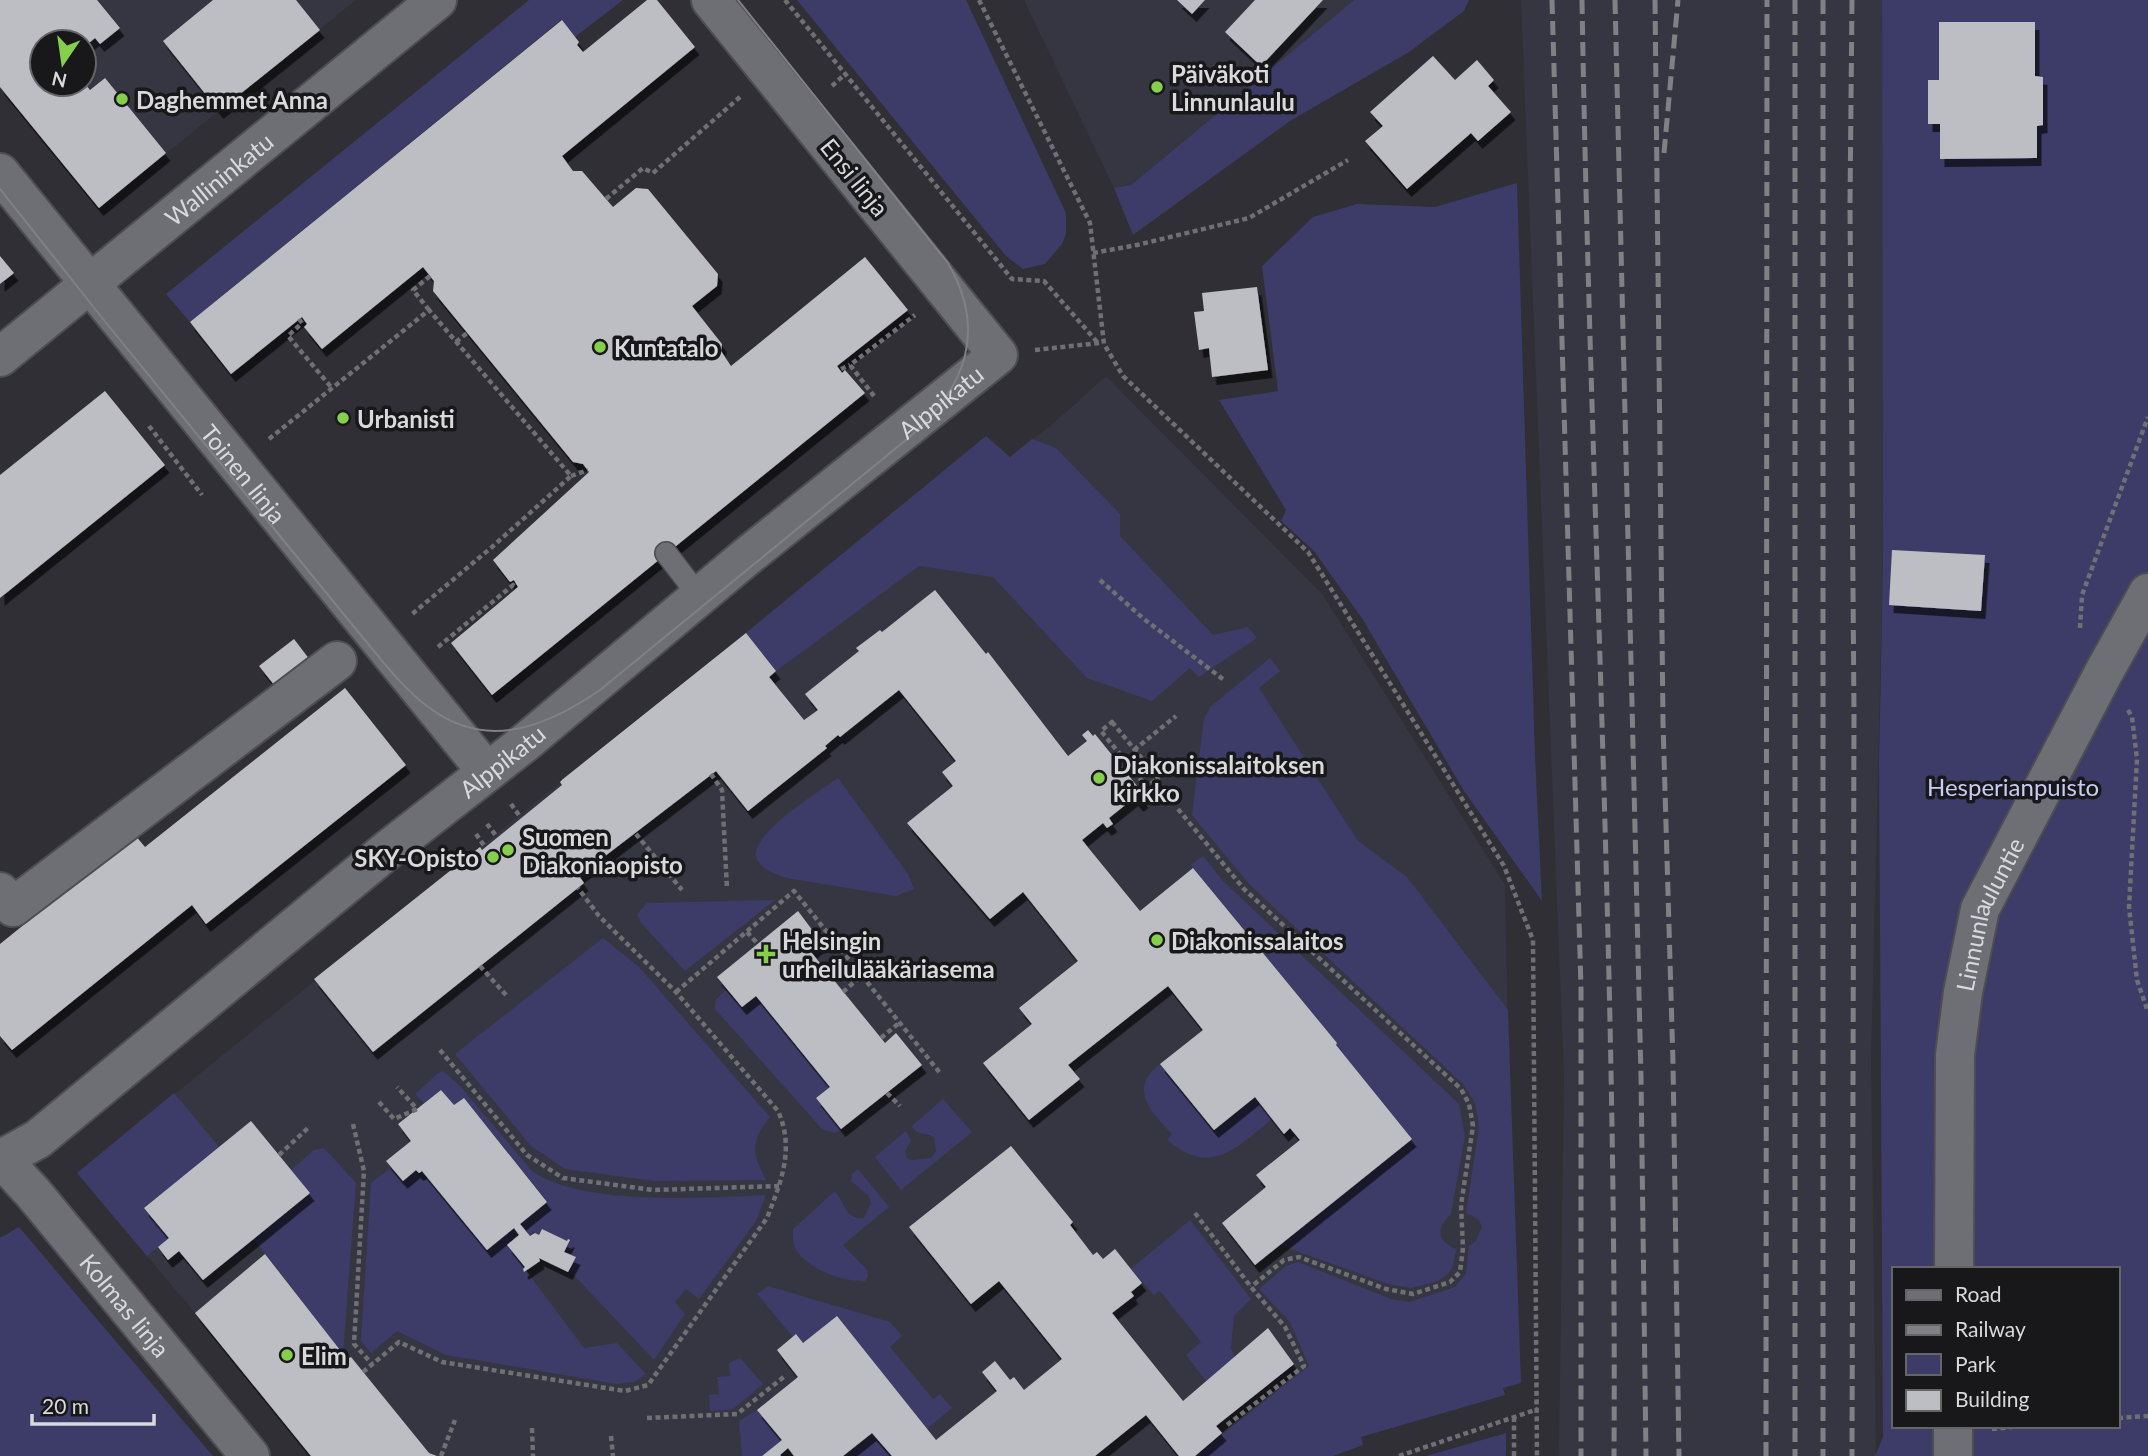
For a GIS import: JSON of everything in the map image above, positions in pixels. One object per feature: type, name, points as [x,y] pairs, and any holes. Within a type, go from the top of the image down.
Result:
[{"type":"street","name":"Wallininkatu","points":[[0,357],[437,0]]},
{"type":"street","name":"Ensi linja","points":[[711,0],[998,355]]},
{"type":"street","name":"Toinen linja","points":[[0,173],[487,772]]},
{"type":"street","name":"Alppikatu","points":[[1,1159],[38,1139],[390,848],[998,355]]},
{"type":"street","name":"Linnunlauluntie","points":[[1954,1267],[1955,1055],[1963,992],[1980,909],[2148,593]]},
{"type":"street","points":[[0,892],[13,907],[337,661]]},
{"type":"street","name":"Kolmas linja","points":[[1,1159],[42,1203],[250,1456]]},
{"type":"street","points":[[1953,1456],[1971,1428]]},
{"type":"lane","points":[[666,553],[699,596]]},
{"type":"lane","points":[[337,661],[374,632]]},
{"type":"path","points":[[785,0],[1012,279],[1044,281],[1101,344],[1123,376],[1308,552],[1504,866],[1533,940],[1537,1456]]},
{"type":"path","points":[[979,0],[1090,223],[1101,344]]},
{"type":"path","points":[[606,199],[643,168],[653,173],[747,92]]},
{"type":"path","points":[[1093,253],[1249,218],[1348,160]]},
{"type":"path","points":[[430,276],[414,290],[571,476]]},
{"type":"path","points":[[841,369],[923,309]]},
{"type":"path","points":[[269,439],[429,310]]},
{"type":"path","points":[[299,319],[302,323],[288,336],[331,387]]},
{"type":"path","points":[[456,342],[467,333]]},
{"type":"path","points":[[998,355],[1101,344]]},
{"type":"path","points":[[850,365],[874,396]]},
{"type":"path","points":[[2148,417],[2082,595],[2080,628],[2089,652],[2117,686],[2132,717],[2137,759],[2129,907],[2137,980],[2148,1012]]},
{"type":"path","points":[[410,616],[571,476],[588,470]]},
{"type":"path","points":[[1100,580],[1144,619],[1224,680]]},
{"type":"path","points":[[438,646],[513,585],[515,589]]},
{"type":"path","points":[[1134,750],[1176,716]]},
{"type":"path","points":[[1112,722],[1134,750],[1158,778],[1147,787],[1101,731],[1112,722]]},
{"type":"path","points":[[1118,762],[1124,758]]},
{"type":"path","points":[[711,774],[722,790],[727,889]]},
{"type":"path","points":[[510,803],[521,818]]},
{"type":"path","points":[[1178,809],[1244,889],[1461,1089],[1469,1104],[1473,1126],[1461,1205],[1463,1248],[1460,1272],[1450,1282],[1413,1294],[1386,1289],[1299,1257],[1284,1260],[1251,1287]]},
{"type":"path","points":[[486,823],[497,837]]},
{"type":"path","points":[[475,833],[485,847]]},
{"type":"path","points":[[636,834],[682,890]]},
{"type":"path","points":[[363,1372],[399,1342],[442,1362],[625,1391],[648,1385],[767,1218],[780,1186],[787,1153],[785,1126],[778,1111],[676,992],[599,916],[578,888]]},
{"type":"path","points":[[676,992],[794,891],[940,1073]]},
{"type":"path","points":[[747,932],[758,944]]},
{"type":"path","points":[[480,966],[506,995]]},
{"type":"path","points":[[843,992],[862,976]]},
{"type":"path","points":[[881,1038],[899,1023]]},
{"type":"path","points":[[440,1050],[527,1155],[563,1178],[653,1190],[780,1186]]},
{"type":"path","points":[[379,1102],[394,1119],[417,1109],[397,1087]]},
{"type":"path","points":[[887,1093],[900,1106]]},
{"type":"path","points":[[353,1124],[364,1171],[354,1344],[372,1364]]},
{"type":"path","points":[[279,1155],[308,1128]]},
{"type":"path","points":[[1195,1213],[1285,1327],[1304,1366],[1227,1426]]},
{"type":"path","points":[[647,1418],[737,1414],[785,1376]]},
{"type":"path","points":[[1399,1456],[1538,1409]]},
{"type":"path","points":[[2120,1418],[2148,1416]]},
{"type":"path","points":[[1514,1418],[1514,1456]]},
{"type":"path","points":[[441,1456],[456,1420]]},
{"type":"path","points":[[531,1428],[533,1456]]},
{"type":"path","points":[[611,1436],[613,1456]]},
{"type":"shaded area","name":"Daghemmet Anna","points":[[0,0],[356,0],[99,208],[0,87]]},
{"type":"shaded area","name":"Päiväkoti Linnunlaulu","points":[[1024,0],[1354,0],[1131,185],[1114,188]]},
{"type":"shaded area","points":[[1521,0],[1882,0],[1883,564],[1871,1060],[1876,1456],[1559,1456],[1564,1075]]},
{"type":"shaded area","points":[[1106,376],[1323,595],[1505,885],[1509,1095],[1521,1383],[1503,1388],[1505,1395],[1361,1437],[1363,1445],[1333,1456],[311,1456],[77,1173],[986,436],[1010,457],[1055,422]]},
{"type":"green space","points":[[529,0],[623,0],[575,37],[561,20],[190,322],[166,294]]},
{"type":"green space","points":[[797,0],[966,0],[1066,213],[1066,234],[1062,244],[1045,264],[1023,269],[1006,256]]},
{"type":"green space","points":[[1354,0],[1469,0],[1464,11],[1409,52],[1290,121],[1133,235],[1114,188],[1131,185]]},
{"type":"green space","name":"Hesperianpuisto","points":[[1882,0],[2148,0],[2148,1456],[1875,1456],[1883,1437],[1879,764],[1883,564]]},
{"type":"green space","points":[[1517,183],[1542,901],[1464,791],[1363,620],[1314,551],[1281,521],[1286,510],[1219,400],[1278,391],[1262,266],[1313,217],[1357,204],[1435,207]]},
{"type":"green space","points":[[986,436],[1010,457],[1032,439],[1056,448],[1120,514],[1120,536],[1213,635],[1248,627],[1257,638],[1199,677],[1190,668],[1152,701],[1087,678],[993,577],[919,566],[776,671],[746,633]]},
{"type":"green space","points":[[1270,658],[1280,671],[1259,688],[1358,841],[1407,877],[1508,1010],[1521,1383],[1503,1388],[1505,1395],[1361,1437],[1363,1445],[1333,1456],[1195,1456],[1309,1366],[1290,1322],[1259,1289],[1286,1266],[1298,1262],[1391,1299],[1409,1302],[1455,1287],[1466,1273],[1469,1246],[1476,1241],[1482,1226],[1478,1219],[1466,1213],[1479,1126],[1475,1103],[1463,1084],[1249,884],[1192,815],[1204,719],[1210,707]]},
{"type":"green space","points":[[838,778],[908,874],[914,889],[896,896],[786,878],[760,864],[756,856],[765,836],[776,824]]},
{"type":"green space","points":[[1203,856],[1224,882],[1459,1104],[1465,1136],[1451,1214],[1440,1234],[1449,1246],[1456,1249],[1453,1266],[1448,1274],[1438,1281],[1411,1288],[1388,1284],[1280,1245],[1412,1139],[1191,865]]},
{"type":"green space","points":[[775,900],[685,971],[641,923],[637,914],[647,903]]},
{"type":"green space","points":[[603,938],[639,967],[770,1117],[759,1134],[755,1148],[766,1180],[654,1181],[565,1169],[531,1146],[455,1054]]},
{"type":"green space","points":[[727,988],[742,1007],[756,996],[830,1087],[816,1098],[841,1129],[835,1133],[822,1129],[715,1009],[716,1000]]},
{"type":"green space","points":[[1160,1064],[1213,1130],[1255,1097],[1272,1119],[1247,1140],[1223,1154],[1210,1157],[1182,1151],[1167,1140],[1172,1134],[1146,1100],[1145,1082]]},
{"type":"green space","points":[[443,1071],[460,1086],[532,1171],[554,1182],[612,1195],[679,1198],[766,1195],[756,1221],[699,1299],[686,1289],[675,1302],[685,1314],[654,1360],[569,1270],[576,1258],[564,1252],[570,1240],[542,1229],[539,1235],[532,1231],[530,1236],[520,1224],[547,1201],[464,1098],[454,1105],[441,1090],[424,1103],[415,1094]]},
{"type":"green space","points":[[174,1093],[219,1147],[144,1208],[169,1238],[147,1256],[77,1173]]},
{"type":"green space","points":[[943,1099],[972,1132],[901,1190],[875,1157],[906,1131],[911,1141],[905,1152],[907,1158],[931,1158],[936,1151],[934,1137],[919,1133],[912,1126]]},
{"type":"green space","points":[[324,1148],[356,1183],[343,1354],[254,1239],[310,1194],[291,1170],[314,1150]]},
{"type":"green space","points":[[392,1167],[403,1181],[416,1170],[419,1173],[422,1171],[487,1250],[514,1228],[519,1235],[507,1245],[584,1348],[617,1343],[646,1374],[634,1382],[617,1384],[446,1355],[397,1331],[371,1353],[361,1341],[371,1183]]},
{"type":"green space","points":[[858,1169],[889,1207],[843,1245],[867,1270],[865,1281],[837,1277],[818,1269],[797,1251],[793,1238],[793,1229],[835,1191],[849,1213],[857,1218],[864,1218],[871,1203],[868,1195],[851,1181],[852,1174]]},
{"type":"green space","points":[[1190,1220],[1251,1299],[1234,1316],[1231,1348],[1235,1357],[1206,1381],[1186,1355],[1201,1342],[1160,1291],[1154,1295],[1131,1269]]},
{"type":"green space","points":[[19,1227],[213,1456],[0,1456],[0,1238]]},
{"type":"green space","points":[[768,1286],[890,1322],[902,1336],[890,1347],[933,1399],[940,1394],[952,1408],[927,1429],[837,1317],[803,1343],[793,1337],[757,1294]]},
{"type":"green space","points":[[740,1358],[763,1384],[733,1409],[710,1411],[709,1395],[719,1394],[717,1377],[730,1376],[729,1363]]},
{"type":"green space","points":[[757,1410],[782,1440],[762,1456],[742,1456],[739,1421]]},
{"type":"green space","points":[[872,1433],[892,1456],[843,1456]]},
{"type":"green space","points":[[1506,1433],[1506,1456],[1426,1456]]},
{"type":"building","points":[[0,0],[97,0],[120,28],[100,44],[98,28],[28,28],[28,98],[98,98],[98,84],[105,78],[166,153],[99,208],[0,87]]},
{"type":"building","points":[[213,0],[296,0],[320,30],[219,111],[163,41]]},
{"type":"building","name":"Kuntatalo","points":[[647,0],[657,0],[695,47],[562,156],[573,171],[582,171],[613,207],[636,188],[648,189],[718,274],[717,286],[692,306],[722,344],[721,351],[731,366],[865,257],[908,310],[837,366],[842,373],[845,370],[865,393],[492,695],[451,643],[518,587],[514,580],[510,582],[493,560],[589,472],[583,464],[573,462],[433,291],[434,281],[423,267],[322,349],[304,327],[307,324],[302,317],[231,374],[190,322],[562,20],[579,42],[577,45],[583,52]]},
{"type":"building","points":[[1177,0],[1205,0],[1192,14]]},
{"type":"building","points":[[1255,0],[1323,0],[1261,66],[1225,32]]},
{"type":"building","points":[[1939,22],[2035,22],[2035,76],[2043,77],[2043,125],[2037,126],[2037,158],[1940,159],[1940,124],[1928,124],[1928,80],[1939,80]]},
{"type":"building","points":[[1433,56],[1455,80],[1477,60],[1494,80],[1488,86],[1511,112],[1478,141],[1471,133],[1407,189],[1365,141],[1383,126],[1370,112]]},
{"type":"building","points":[[0,256],[14,273],[0,284]]},
{"type":"building","points":[[1257,287],[1268,370],[1212,377],[1209,348],[1199,350],[1194,312],[1204,311],[1202,293]]},
{"type":"building","points":[[105,391],[165,465],[0,598],[0,475]]},
{"type":"building","points":[[1892,550],[1985,555],[1981,611],[1889,605]]},
{"type":"building","name":"Diakonissalaitos","points":[[935,590],[986,654],[988,652],[1068,756],[1087,741],[1082,735],[1088,730],[1093,736],[1095,734],[1142,792],[1140,794],[1144,800],[1139,804],[1134,798],[1109,818],[1113,824],[1107,828],[1103,823],[1082,840],[1140,911],[1193,868],[1412,1139],[1255,1265],[1222,1223],[1266,1187],[1256,1175],[1300,1140],[1290,1128],[1284,1134],[1255,1097],[1214,1130],[1160,1064],[1203,1030],[1168,986],[1068,1065],[1080,1079],[1029,1120],[983,1063],[1032,1024],[1019,1008],[1078,961],[1023,892],[990,919],[907,823],[953,786],[942,772],[956,761],[899,690],[840,737],[838,735],[825,746],[827,748],[748,811],[716,771],[579,876],[584,883],[373,1052],[314,979],[480,847],[482,850],[562,785],[560,782],[563,779],[746,633],[776,671],[769,677],[804,720],[818,710],[805,694],[859,651],[856,648],[880,630],[882,632]]},
{"type":"building","points":[[294,639],[310,660],[275,686],[259,666]]},
{"type":"building","points":[[345,688],[406,765],[206,924],[192,905],[12,1050],[0,1036],[0,944],[135,835],[145,847]]},
{"type":"building","points":[[798,911],[822,943],[811,952],[885,1043],[896,1033],[922,1065],[841,1129],[816,1098],[830,1087],[756,996],[742,1007],[717,977]]},
{"type":"building","points":[[441,1090],[454,1105],[464,1098],[547,1202],[520,1224],[530,1236],[535,1233],[539,1235],[542,1229],[570,1240],[564,1252],[576,1257],[568,1272],[539,1258],[540,1261],[524,1272],[525,1267],[507,1245],[519,1235],[514,1228],[487,1250],[422,1171],[419,1173],[416,1170],[403,1181],[386,1161],[411,1141],[398,1124]]},
{"type":"building","points":[[251,1121],[310,1193],[203,1280],[179,1251],[168,1260],[158,1247],[169,1238],[144,1208]]},
{"type":"building","points":[[1011,1146],[1073,1222],[1070,1225],[1093,1255],[1097,1252],[1103,1259],[1115,1249],[1142,1283],[1131,1292],[1134,1296],[1112,1313],[1183,1401],[1268,1328],[1294,1364],[1216,1426],[1222,1433],[1195,1456],[1179,1456],[1146,1415],[1095,1456],[892,1456],[872,1433],[843,1456],[794,1456],[788,1448],[781,1456],[762,1456],[782,1440],[757,1410],[798,1377],[777,1350],[796,1334],[803,1343],[837,1316],[936,1440],[997,1391],[982,1372],[995,1361],[1010,1380],[1014,1377],[1024,1390],[1062,1359],[999,1281],[971,1304],[909,1227]]},
{"type":"building","name":"Elim","points":[[265,1254],[347,1359],[351,1357],[429,1453],[437,1456],[311,1456],[195,1313]]},
{"type":"tram line","points":[[0,189],[107,324],[402,683],[418,699],[449,720],[471,728],[493,731],[515,729],[558,715],[600,690],[912,435],[946,397],[965,356],[968,334],[966,312],[960,288],[948,263],[738,0]]},
{"type":"railway","points":[[1552,0],[1581,988],[1581,1456]]},
{"type":"railway","points":[[1582,0],[1607,910],[1614,1274],[1614,1456]]},
{"type":"railway","points":[[1615,0],[1641,1077],[1646,1456]]},
{"type":"railway","points":[[1655,0],[1663,722],[1673,1063],[1679,1456]]},
{"type":"railway","points":[[1664,153],[1678,0]]},
{"type":"railway","points":[[1766,1456],[1767,0]]},
{"type":"railway","points":[[1795,0],[1795,1456]]},
{"type":"railway","points":[[1823,0],[1823,1456]]},
{"type":"railway","points":[[1852,0],[1852,1456]]},
{"type":"place","name":"Päiväkoti Linnunlaulu","points":[[1157,87]]},
{"type":"place","name":"Daghemmet Anna","points":[[122,99]]},
{"type":"place","name":"Kuntatalo","points":[[600,347]]},
{"type":"place","name":"Urbanisti","points":[[343,418]]},
{"type":"place","name":"Diakonissalaitoksen kirkko","points":[[1099,778]]},
{"type":"place","name":"Suomen Diakoniaopisto","points":[[508,850]]},
{"type":"place","name":"SKY-Opisto","points":[[493,857]]},
{"type":"place","name":"Diakonissalaitos","points":[[1157,940]]},
{"type":"place","name":"Helsingin urheilulääkäriasema","points":[[766,954]]},
{"type":"place","name":"Elim","points":[[287,1355]]}]
